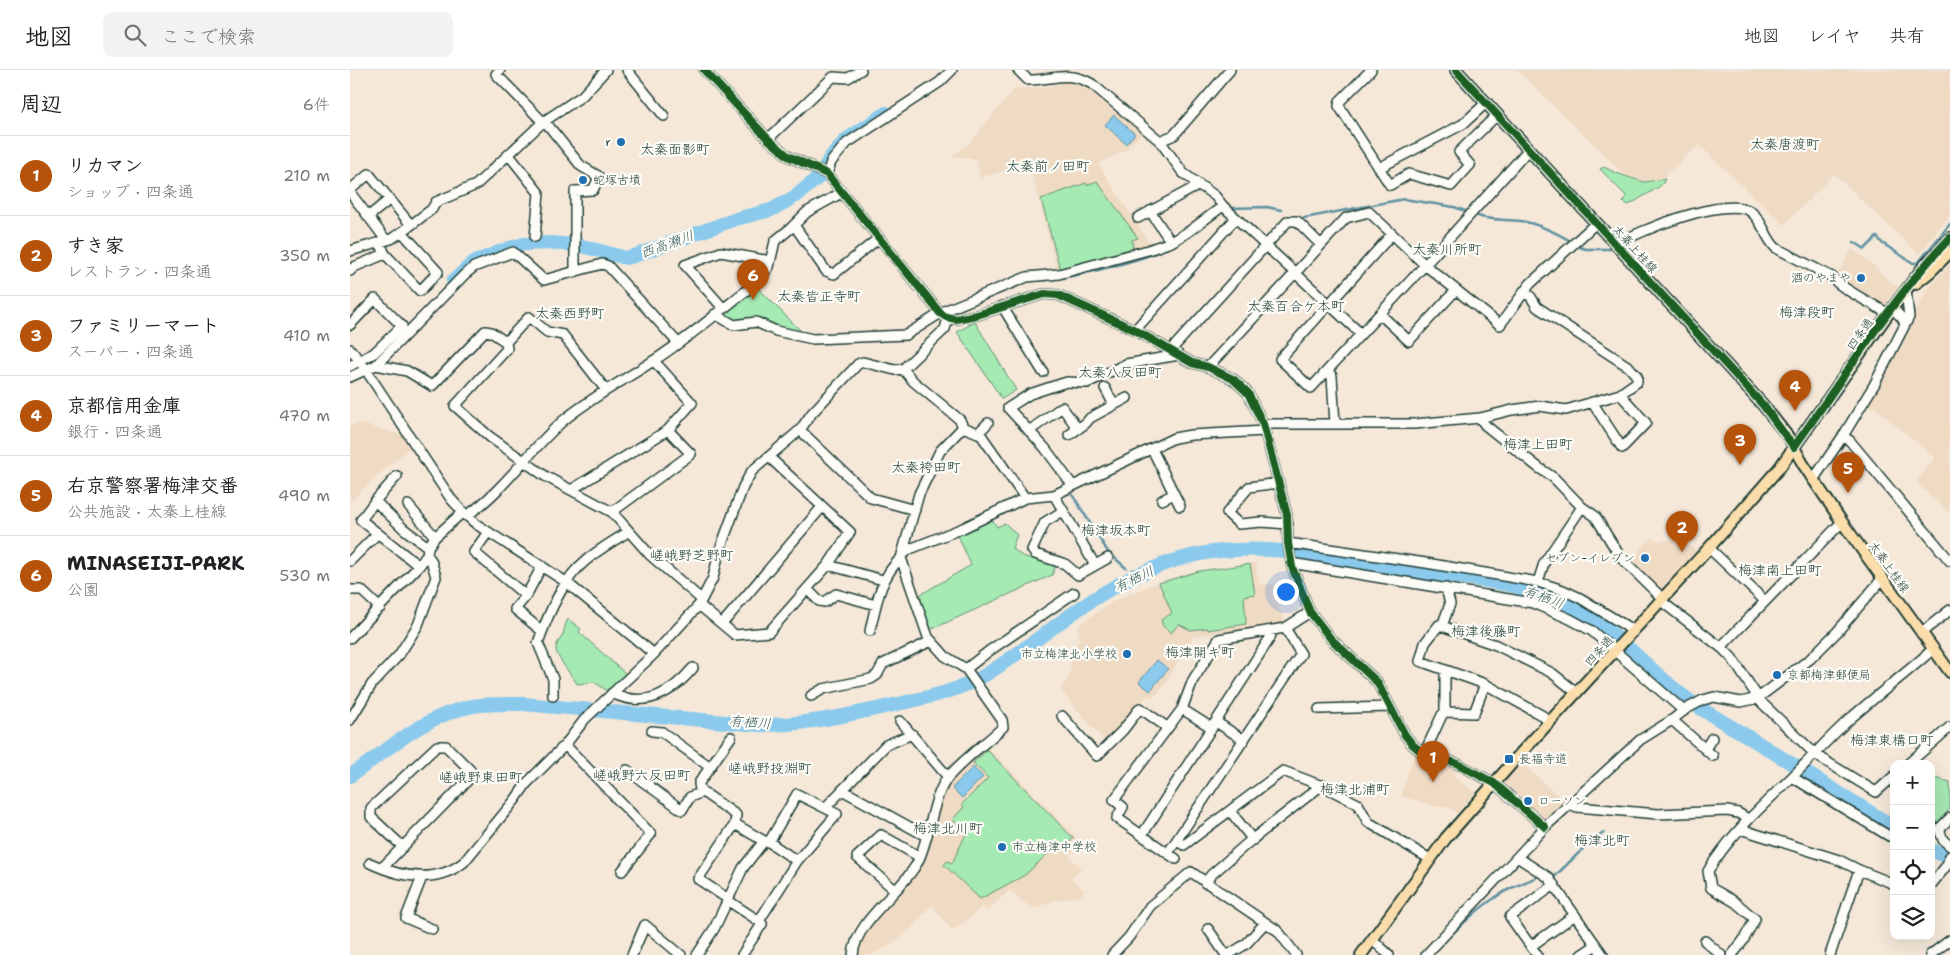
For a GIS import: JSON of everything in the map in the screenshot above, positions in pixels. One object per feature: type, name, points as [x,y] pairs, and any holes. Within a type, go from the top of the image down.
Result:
[{"type":"main road","name":"太秦上桂線","points":[[1456,70],[1763,406],[1794,447],[1813,480],[1882,579],[1950,672]]},
{"type":"main road","name":"四条通","points":[[1362,955],[1446,838],[1780,468],[1890,311],[1922,269],[1950,238]]},
{"type":"main road","name":"四条通","points":[[1906,290],[1930,272],[1950,252]]},
{"type":"street","points":[[500,70],[496,74],[547,124],[581,166],[598,176],[592,190],[575,191],[575,272]]},
{"type":"street","points":[[350,251],[391,239],[432,209],[436,202],[476,185],[543,122],[582,96],[606,70]]},
{"type":"street","points":[[627,70],[664,116]]},
{"type":"street","points":[[704,70],[768,139],[788,156],[824,172],[852,203],[944,315],[956,319],[977,315],[1044,294],[1058,295],[1135,330],[1192,363],[1208,367],[1233,379],[1248,393],[1264,427],[1287,515],[1288,545],[1291,562],[1310,612],[1331,639],[1377,682],[1405,735],[1424,754],[1456,764],[1494,783],[1545,827]]},
{"type":"street","points":[[768,139],[833,77],[848,78],[861,70]]},
{"type":"street","points":[[824,172],[847,143],[940,82],[952,70]]},
{"type":"street","points":[[1018,70],[1028,80],[1069,74],[1086,80],[1160,141],[1183,173],[1215,196],[1223,206],[1361,334]]},
{"type":"street","points":[[1160,141],[1174,135],[1230,70]]},
{"type":"street","points":[[1371,70],[1340,101],[1339,106],[1390,185],[1409,174],[1451,186],[1470,165],[1459,152],[1496,116]]},
{"type":"street","points":[[1379,168],[1463,124],[1486,103]]},
{"type":"street","points":[[1392,234],[1280,359],[1311,388],[1529,149]]},
{"type":"street","points":[[508,155],[539,193],[535,237]]},
{"type":"street","points":[[402,232],[438,272],[420,291],[385,254],[383,242],[368,216],[352,196],[350,190],[369,174],[411,225]]},
{"type":"street","points":[[1138,218],[1199,185]]},
{"type":"street","points":[[350,638],[419,566],[435,537],[464,514],[481,506],[562,421],[606,390],[654,361],[756,283],[769,267],[775,241],[807,212],[841,193]]},
{"type":"street","points":[[368,216],[390,199]]},
{"type":"street","points":[[715,314],[734,325],[756,322],[776,331],[813,339],[906,335],[944,315],[1027,277],[1059,274],[1171,242],[1223,206]]},
{"type":"street","points":[[1616,244],[1643,231],[1690,214],[1723,208],[1743,208],[1756,216],[1771,244],[1776,248],[1832,277],[1836,283],[1902,318],[1905,324]]},
{"type":"street","points":[[1150,211],[1171,242]]},
{"type":"street","points":[[1208,367],[1346,218],[1369,212],[1425,265],[1500,325],[1524,292],[1542,272],[1596,224]]},
{"type":"street","points":[[1135,330],[1236,218]]},
{"type":"street","points":[[1073,486],[1061,468],[1008,408],[1030,394],[1068,382],[1087,383],[1126,364],[1175,352],[1265,245],[1288,221],[1297,221],[1321,245]]},
{"type":"street","points":[[794,225],[826,271],[834,274],[879,238]]},
{"type":"street","points":[[350,377],[376,365],[474,267],[513,252],[544,280],[602,264],[608,266],[678,343]]},
{"type":"street","points":[[723,308],[685,265],[721,252],[770,261]]},
{"type":"street","points":[[350,271],[354,267],[385,254]]},
{"type":"street","points":[[1380,314],[1409,341],[1456,290]]},
{"type":"street","points":[[1813,480],[1874,385],[1909,316],[1906,290]]},
{"type":"street","points":[[870,631],[883,580],[893,565],[910,549],[963,528],[1024,498],[1054,495],[1174,438],[1264,427],[1335,424],[1414,424],[1480,418],[1512,410],[1540,406],[1566,410],[1620,394],[1637,382],[1633,371],[1563,322],[1537,307],[1531,297],[1524,292]]},
{"type":"street","points":[[350,325],[375,299],[402,326],[374,353],[350,366]]},
{"type":"street","points":[[1002,306],[1043,372]]},
{"type":"street","points":[[370,863],[402,876],[422,877],[440,874],[464,862],[516,800],[527,783],[565,745],[585,719],[654,654],[700,602],[713,578],[719,552],[742,486],[752,471],[800,430],[812,413],[858,364],[863,362],[896,370],[903,369],[945,329],[944,315]]},
{"type":"street","points":[[506,342],[529,317],[548,332],[563,335],[606,390]]},
{"type":"street","points":[[376,365],[407,370],[432,386],[485,331],[491,332],[506,342],[507,349],[455,406],[490,437],[545,476],[612,512],[628,532],[735,635],[769,632],[828,565],[850,532],[769,457]]},
{"type":"street","points":[[350,349],[360,360],[451,498],[464,514],[488,532],[566,582],[654,654]]},
{"type":"street","points":[[571,490],[668,430],[692,403],[654,361]]},
{"type":"street","points":[[903,369],[913,381],[960,420],[963,427],[972,432],[979,432],[988,423]]},
{"type":"street","points":[[1328,370],[1332,376],[1335,424]]},
{"type":"street","points":[[1105,388],[1114,405]]},
{"type":"street","points":[[1592,402],[1622,448],[1646,423],[1620,394]]},
{"type":"street","points":[[1069,435],[1090,418],[1127,398]]},
{"type":"street","points":[[1029,431],[1062,407],[1078,429]]},
{"type":"street","points":[[1480,418],[1539,468],[1554,478],[1582,507],[1596,516],[1625,563],[1662,600],[1732,658],[1758,698],[1814,753],[1876,792],[1890,780]]},
{"type":"street","points":[[853,955],[859,936],[916,866],[948,777],[1003,727],[1002,720],[968,672],[945,656],[931,641],[901,557],[920,494],[940,451],[963,427]]},
{"type":"street","points":[[612,512],[691,454],[668,430]]},
{"type":"street","points":[[800,430],[872,498],[915,510]]},
{"type":"street","points":[[979,432],[1024,498]]},
{"type":"street","points":[[1843,436],[1850,441],[1950,561]]},
{"type":"street","points":[[1152,448],[1180,506]]},
{"type":"street","points":[[397,476],[361,520],[419,566]]},
{"type":"street","points":[[1278,483],[1248,487],[1228,513],[1239,524],[1262,522],[1288,524]]},
{"type":"street","points":[[1162,500],[1174,494]]},
{"type":"street","points":[[1054,495],[1095,565]]},
{"type":"street","points":[[350,720],[372,684],[399,654],[418,625],[436,576],[428,551],[375,501]]},
{"type":"street","points":[[408,506],[435,537]]},
{"type":"street","points":[[722,624],[822,507]]},
{"type":"street","points":[[1538,582],[1544,563],[1582,507]]},
{"type":"street","points":[[1063,511],[1045,522],[1032,550],[1035,554],[1065,564],[1078,575],[1108,558]]},
{"type":"street","points":[[1721,647],[1842,522]]},
{"type":"street","points":[[488,532],[474,552],[526,596]]},
{"type":"street","points":[[553,696],[553,679],[538,643],[542,631],[566,582],[578,568],[628,532]]},
{"type":"street","points":[[350,562],[377,534]]},
{"type":"street","points":[[1288,545],[1426,560],[1538,582],[1580,598],[1626,626],[1631,634]]},
{"type":"street","points":[[1709,548],[1765,601]]},
{"type":"street","points":[[1291,562],[1533,603],[1592,631],[1685,710]]},
{"type":"street","points":[[828,565],[883,580]]},
{"type":"street","points":[[542,566],[526,596],[515,609],[542,631]]},
{"type":"street","points":[[1426,955],[1545,827],[1640,740],[1703,700],[1714,697],[1741,702],[1758,698],[1810,659],[1837,632],[1882,579]]},
{"type":"street","points":[[1442,626],[1450,604],[1446,588]]},
{"type":"street","points":[[807,589],[819,601],[825,602],[836,594],[876,605]]},
{"type":"street","points":[[350,590],[361,590],[380,608]]},
{"type":"street","points":[[968,672],[989,651],[1074,593]]},
{"type":"street","points":[[1921,632],[1950,610]]},
{"type":"street","points":[[1176,859],[1116,818],[1123,807],[1114,800],[1182,709],[1194,680],[1219,639],[1285,628],[1310,612]]},
{"type":"street","points":[[1550,723],[1543,716],[1485,684],[1420,661],[1425,643],[1439,625],[1496,645],[1552,673],[1577,693]]},
{"type":"street","points":[[1168,852],[1301,654],[1285,628]]},
{"type":"street","points":[[1142,835],[1270,638],[1272,630]]},
{"type":"street","points":[[811,696],[823,689],[871,680],[877,675],[883,664],[931,641]]},
{"type":"street","points":[[1732,955],[1743,941],[1755,919],[1735,902],[1711,888],[1708,871],[1715,860],[1748,819],[1814,753],[1851,718],[1933,648]]},
{"type":"street","points":[[612,693],[620,697],[652,699],[674,686],[693,668]]},
{"type":"street","points":[[1424,754],[1445,712],[1446,671]]},
{"type":"street","points":[[1445,712],[1474,713],[1485,684]]},
{"type":"street","points":[[1319,709],[1390,707]]},
{"type":"street","points":[[1062,716],[1097,756],[1123,730],[1140,708],[1168,728]]},
{"type":"street","points":[[1182,709],[1244,740]]},
{"type":"street","points":[[1672,720],[1713,756]]},
{"type":"street","points":[[900,721],[948,777]]},
{"type":"street","points":[[1913,760],[1950,727]]},
{"type":"street","points":[[652,731],[662,732],[710,767]]},
{"type":"street","points":[[825,808],[886,745],[912,734]]},
{"type":"street","points":[[731,737],[699,783],[700,790],[736,815],[735,824],[698,879],[762,924],[742,955]]},
{"type":"street","points":[[1705,749],[1712,738]]},
{"type":"street","points":[[565,745],[651,834],[622,871]]},
{"type":"street","points":[[382,868],[403,847],[471,777],[470,770],[446,746],[437,746],[370,808],[371,817],[403,847]]},
{"type":"street","points":[[627,770],[682,810],[690,797],[703,792]]},
{"type":"street","points":[[1176,841],[1184,845],[1283,772],[1322,785],[1358,804],[1368,822],[1430,859]]},
{"type":"street","points":[[1793,776],[1889,836]]},
{"type":"street","points":[[1205,883],[1211,875],[1322,785]]},
{"type":"street","points":[[842,790],[926,836]]},
{"type":"street","points":[[697,955],[714,929],[743,868],[766,842],[798,794],[836,814],[797,861],[759,921]]},
{"type":"street","points":[[1570,804],[1578,807],[1658,814],[1727,811],[1738,813],[1748,819]]},
{"type":"street","points":[[1230,811],[1253,840]]},
{"type":"street","points":[[1950,818],[1941,827],[1940,832],[1943,840],[1950,846]]},
{"type":"street","points":[[735,824],[797,861]]},
{"type":"street","points":[[1740,829],[1840,860],[1890,882]]},
{"type":"street","points":[[895,890],[857,857],[881,835],[920,856]]},
{"type":"street","points":[[1518,857],[1548,877],[1603,955]]},
{"type":"street","points":[[1935,879],[1948,860]]},
{"type":"street","points":[[1830,955],[1859,870]]},
{"type":"street","points":[[1112,955],[1129,937],[1150,906],[1191,872],[1278,931],[1296,955]]},
{"type":"street","points":[[422,877],[406,918],[432,929]]},
{"type":"street","points":[[1537,955],[1510,917],[1554,885]]},
{"type":"street","points":[[1531,946],[1575,915]]},
{"type":"street","points":[[1208,929],[1227,955],[1246,944],[1265,923]]},
{"type":"street","points":[[632,955],[645,925],[681,955]]},
{"type":"street","points":[[1373,940],[1389,955]]},
{"type":"street","points":[[1930,955],[1950,940]]},
{"type":"street","points":[[1705,941],[1722,955]]},
{"type":"street","points":[[1581,955],[1596,945]]},
{"type":"shaded area","points":[[1517,70],[1950,70],[1950,215],[1919,254],[1834,174],[1784,225],[1699,145],[1662,178],[1645,181],[1624,174]]},
{"type":"shaded area","points":[[1068,79],[1077,81],[1090,90],[1141,134],[1126,150],[1098,164],[1152,247],[1057,271],[1029,163],[980,178],[976,159],[951,156],[965,147],[974,138],[1014,89],[1045,88]]},
{"type":"shaded area","name":"酒のやまや","points":[[1852,249],[1899,287],[1882,308],[1835,277]]},
{"type":"shaded area","points":[[1950,264],[1950,514],[1916,482],[1935,458],[1873,406],[1867,406],[1928,288]]},
{"type":"shaded area","points":[[358,423],[406,436],[412,445],[350,501],[350,426]]},
{"type":"shaded area","points":[[1651,538],[1658,541],[1682,540],[1697,551],[1660,590],[1629,562]]},
{"type":"shaded area","name":"市立梅津北小学校","points":[[1256,563],[1259,585],[1274,584],[1276,597],[1286,624],[1192,638],[1183,650],[1159,693],[1152,698],[1148,695],[1106,743],[1060,690],[1069,677],[1073,651],[1079,638],[1078,626],[1113,601],[1161,581],[1199,571]]},
{"type":"shaded area","name":"市立梅津中学校","points":[[987,747],[1081,842],[1069,856],[1081,868],[1071,879],[1084,890],[1083,893],[1080,896],[1053,901],[1032,909],[1010,890],[987,911],[983,907],[952,931],[932,905],[908,931],[892,944],[871,955],[857,955],[861,940],[868,929],[917,875],[923,864],[925,852],[946,788]]},
{"type":"shaded area","points":[[1416,753],[1458,767],[1453,777],[1476,792],[1457,813],[1447,806],[1437,807],[1401,796]]},
{"type":"shaded area","points":[[1522,763],[1564,801],[1544,821],[1500,785]]},
{"type":"green space","points":[[1604,167],[1644,182],[1665,179],[1659,187],[1629,205],[1623,202],[1626,196],[1600,169]]},
{"type":"green space","points":[[1097,181],[1138,238],[1132,240],[1133,248],[1060,269],[1041,199]]},
{"type":"green space","points":[[756,286],[807,337],[740,323],[717,314]]},
{"type":"green space","points":[[975,322],[1016,390],[1002,399],[957,332]]},
{"type":"green space","points":[[992,519],[997,527],[1005,523],[1017,535],[1012,548],[1022,556],[1056,565],[1052,575],[930,630],[918,596],[971,565],[958,536]]},
{"type":"green space","points":[[1250,564],[1255,594],[1244,596],[1246,624],[1208,630],[1208,628],[1190,630],[1179,624],[1171,633],[1163,626],[1161,620],[1172,613],[1159,583],[1199,571]]},
{"type":"green space","points":[[568,619],[581,629],[579,632],[627,675],[609,692],[594,682],[577,684],[558,656],[556,647]]},
{"type":"green space","points":[[987,750],[1073,838],[1063,851],[1057,845],[1025,875],[980,899],[944,865],[947,861],[952,863],[968,830],[952,820],[964,807],[962,804],[988,778],[973,763]]},
{"type":"green space","points":[[1935,778],[1950,782],[1950,809],[1935,825]]},
{"type":"water","points":[[1114,115],[1135,134],[1126,144],[1105,125]]},
{"type":"water","points":[[1157,660],[1168,669],[1150,691],[1139,682]]},
{"type":"water","points":[[973,767],[983,777],[962,798],[952,788]]},
{"type":"waterway","name":"西高瀬川","points":[[453,281],[474,262],[524,244],[578,245],[626,258],[736,219],[771,210],[796,196],[819,177],[830,158],[847,139],[886,113]]},
{"type":"waterway","points":[[1299,219],[1404,199],[1454,207],[1465,211]]},
{"type":"waterway","points":[[1231,208],[1267,207],[1281,210]]},
{"type":"waterway","points":[[1478,216],[1489,219],[1527,222],[1547,229],[1572,242]]},
{"type":"waterway","points":[[1854,242],[1865,249],[1877,237],[1882,243],[1913,263],[1918,263],[1950,224]]},
{"type":"waterway","points":[[1036,280],[1048,280],[1104,269],[1144,257],[1171,246]]},
{"type":"waterway","points":[[1576,246],[1586,249],[1616,249]]},
{"type":"waterway","name":"西高瀬川","points":[[350,371],[377,358],[391,345]]},
{"type":"waterway","points":[[1072,494],[1108,552],[1126,568]]},
{"type":"waterway","name":"有栖川","points":[[350,776],[393,744],[423,725],[456,710],[479,705],[523,704],[776,725],[825,719],[928,697],[966,685],[978,679],[1107,591],[1148,570],[1184,558],[1244,549],[1318,555],[1508,585],[1544,594],[1562,601],[1613,634],[1690,701],[1890,825]]},
{"type":"waterway","points":[[1131,570],[1145,571]]},
{"type":"waterway","points":[[1441,945],[1463,923],[1495,897],[1540,875],[1547,884],[1593,839],[1604,833]]},
{"type":"waterway","name":"有栖川","points":[[1935,852],[1950,858]]},
{"type":"cycle path","points":[[704,70],[768,139],[788,156],[827,174],[940,313],[946,317],[956,319],[977,315],[1044,294],[1058,295],[1135,330],[1192,363],[1208,367],[1233,379],[1248,393],[1263,424],[1287,515],[1288,543],[1292,567],[1310,612],[1331,639],[1377,682],[1405,735],[1413,745],[1424,754],[1456,763],[1494,783],[1545,827]]},
{"type":"cycle path","points":[[1456,70],[1763,405],[1794,447],[1907,287],[1950,238]]},
{"type":"place","name":"r","points":[[621,142]]},
{"type":"place","name":"蛇塚古墳","points":[[583,180]]},
{"type":"place","name":"酒のやまや","points":[[1861,278]]},
{"type":"place","name":"MINASEIJI-PARK","points":[[753,300]]},
{"type":"place","name":"京都信用金庫","points":[[1795,411]]},
{"type":"place","name":"ファミリーマート","points":[[1740,465]]},
{"type":"place","name":"右京警察署梅津交番","points":[[1848,493]]},
{"type":"place","name":"すき家","points":[[1682,552]]},
{"type":"place","name":"セブン-イレブン","points":[[1645,558]]},
{"type":"place","name":"市立梅津北小学校","points":[[1127,654]]},
{"type":"place","name":"京都梅津郵便局","points":[[1777,675]]},
{"type":"place","name":"長福寺道","points":[[1509,759]]},
{"type":"place","name":"リカマン","points":[[1433,782]]},
{"type":"place","name":"ローソン","points":[[1528,801]]},
{"type":"place","name":"市立梅津中学校","points":[[1002,847]]},
{"type":"district","name":"太秦唐渡町","points":[[1785,144]]},
{"type":"district","name":"太秦面影町","points":[[675,149]]},
{"type":"district","name":"太秦前ノ田町","points":[[1048,166]]},
{"type":"district","name":"太秦川所町","points":[[1447,249]]},
{"type":"district","name":"太秦皆正寺町","points":[[819,296]]},
{"type":"district","name":"太秦百合ケ本町","points":[[1296,306]]},
{"type":"district","name":"梅津段町","points":[[1807,312]]},
{"type":"district","name":"太秦西野町","points":[[570,313]]},
{"type":"district","name":"太秦八反田町","points":[[1120,372]]},
{"type":"district","name":"梅津上田町","points":[[1538,444]]},
{"type":"district","name":"太秦袴田町","points":[[926,467]]},
{"type":"district","name":"梅津坂本町","points":[[1116,530]]},
{"type":"district","name":"嵯峨野芝野町","points":[[692,555]]},
{"type":"district","name":"梅津南上田町","points":[[1780,570]]},
{"type":"district","name":"梅津後藤町","points":[[1486,631]]},
{"type":"district","name":"梅津開キ町","points":[[1200,652]]},
{"type":"district","name":"梅津東構口町","points":[[1892,740]]},
{"type":"district","name":"嵯峨野投淵町","points":[[770,768]]},
{"type":"district","name":"嵯峨野六反田町","points":[[642,775]]},
{"type":"district","name":"嵯峨野東田町","points":[[481,777]]},
{"type":"district","name":"梅津北浦町","points":[[1355,789]]},
{"type":"district","name":"梅津北川町","points":[[948,828]]},
{"type":"district","name":"梅津北町","points":[[1602,840]]}]
